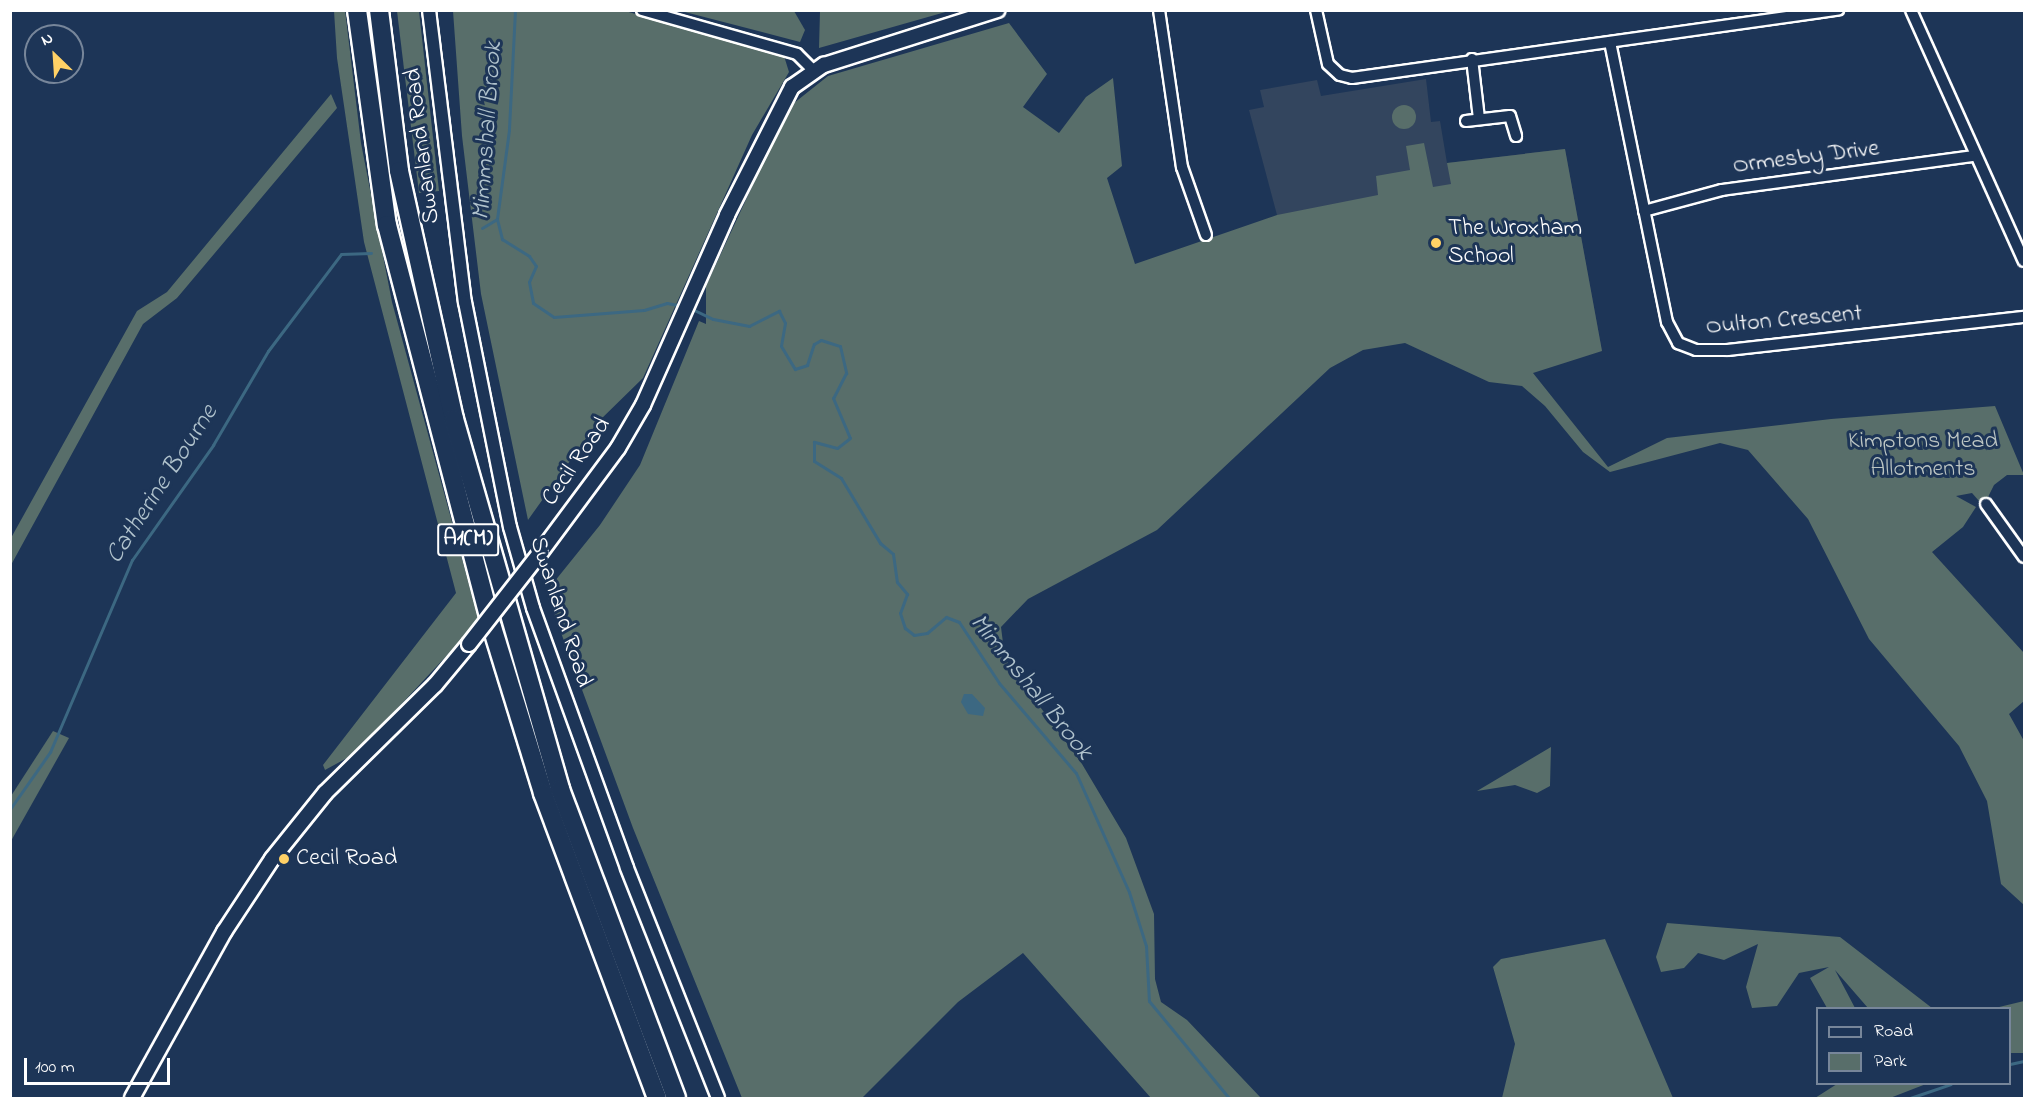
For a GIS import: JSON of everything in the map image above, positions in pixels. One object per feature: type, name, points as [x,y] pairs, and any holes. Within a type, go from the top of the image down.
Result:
[{"type":"highway","name":"A1(M)","points":[[357,10],[387,225],[489,616],[543,793],[657,1098]]},
{"type":"highway","name":"A1(M)","points":[[379,10],[399,171],[454,419],[560,789],[676,1098]]},
{"type":"main road","points":[[811,72],[997,10]]},
{"type":"main road","name":"Cecil Road","points":[[132,1098],[224,932],[272,859],[325,793],[435,685],[540,553],[618,448],[778,111],[792,87],[811,72]]},
{"type":"street","name":"Swanland Road","points":[[429,10],[468,324],[510,527],[533,608],[627,868],[718,1098]]},
{"type":"street","points":[[642,10],[797,54],[811,72]]},
{"type":"street","points":[[1159,10],[1183,170],[1206,235]]},
{"type":"street","points":[[1316,10],[1328,64],[1347,77],[1838,10]]},
{"type":"street","points":[[1911,10],[1975,156],[2025,261]]},
{"type":"street","name":"Oulton Crescent","points":[[1610,42],[1669,329],[1678,343],[1696,350],[2025,317]]},
{"type":"street","points":[[1472,59],[1479,119]]},
{"type":"street","points":[[1466,121],[1510,116],[1516,136]]},
{"type":"street","name":"Ormesby Drive","points":[[1644,212],[1722,190],[1975,156]]},
{"type":"street","points":[[1986,504],[2025,557]]},
{"type":"shaded area","name":"The Wroxham School","points":[[1426,79],[1431,122],[1440,121],[1447,163],[1565,149],[1602,351],[1277,215],[1249,110],[1264,107],[1260,90],[1317,80],[1321,96]]},
{"type":"shaded area","points":[[964,694],[972,694],[985,708],[983,716],[968,714],[961,702]]},
{"type":"green space","points":[[345,10],[361,143],[392,302],[479,621],[379,728],[347,758],[325,770],[323,765],[456,593],[364,242],[337,58],[334,11]]},
{"type":"green space","points":[[820,10],[949,11],[819,48]]},
{"type":"green space","points":[[397,11],[419,11],[439,191],[419,193]]},
{"type":"green space","points":[[453,11],[625,11],[784,56],[789,72],[752,135],[643,378],[597,423],[528,520],[481,294],[462,136]]},
{"type":"green space","points":[[681,11],[794,11],[805,30],[800,42]]},
{"type":"green space","name":"Kimptons Mead Allotments","points":[[1009,23],[1047,74],[1023,107],[1059,133],[1086,97],[1113,78],[1122,166],[1107,178],[1135,264],[1277,215],[1378,195],[1376,176],[1410,170],[1406,146],[1424,143],[1433,187],[1451,184],[1447,163],[1565,149],[1602,351],[1533,373],[1608,467],[1667,438],[1831,419],[1995,406],[2024,475],[2007,475],[1994,485],[1987,499],[1979,501],[1972,493],[1956,496],[1976,507],[1963,527],[1932,552],[2024,653],[2024,701],[2009,714],[2024,741],[2024,905],[2001,884],[1987,801],[1959,746],[1869,639],[1808,519],[1748,450],[1720,443],[1610,472],[1583,452],[1545,406],[1522,386],[1489,382],[1405,343],[1363,350],[1330,368],[1157,530],[1028,599],[1001,627],[1005,659],[1082,764],[1126,838],[1154,914],[1155,979],[1161,1002],[1187,1020],[1261,1098],[1151,1098],[1023,953],[958,1002],[862,1098],[742,1098],[633,828],[546,592],[600,525],[640,465],[699,321],[706,324],[706,286],[789,107],[828,76]]},
{"type":"green space","points":[[331,94],[337,108],[177,298],[143,324],[11,565],[11,538],[137,311],[167,292]]},
{"type":"green space","points":[[1404,105],[1412,109],[1416,117],[1412,125],[1404,129],[1396,125],[1392,117],[1396,109]]},
{"type":"green space","points":[[53,731],[69,738],[11,841],[11,796]]},
{"type":"green space","points":[[1551,747],[1550,786],[1537,793],[1515,785],[1477,791]]},
{"type":"green space","points":[[1667,923],[1840,937],[1931,1007],[1867,1007],[1835,970],[1854,1007],[1826,1007],[1810,978],[1829,967],[1799,973],[1777,1006],[1752,1008],[1746,987],[1758,944],[1724,960],[1698,953],[1684,968],[1661,972],[1656,957]]},
{"type":"green space","points":[[1605,939],[1673,1098],[1502,1098],[1515,1044],[1493,967],[1501,959]]},
{"type":"green space","points":[[2024,1001],[2024,1053],[2011,1053],[2011,1007],[1999,1007]]},
{"type":"green space","points":[[1835,1085],[1923,1085],[1890,1098],[1815,1098]]},
{"type":"waterway","name":"Mimmshall Brook","points":[[515,10],[509,130],[497,219],[502,239],[529,256],[536,266],[529,282],[533,303],[554,317],[644,310],[667,303],[683,306]]},
{"type":"waterway","name":"Catherine Bourne","points":[[482,228],[497,219]]},
{"type":"waterway","name":"Catherine Bourne","points":[[10,809],[50,752],[132,560],[213,445],[268,351],[341,254],[371,253]]},
{"type":"waterway","name":"Mimmshall Brook","points":[[690,308],[713,319],[749,326],[779,311],[785,323],[781,346],[795,369],[807,365],[814,344],[821,340],[840,346],[846,373],[833,398],[850,438],[837,448],[814,442],[814,461],[841,478],[880,543],[893,554],[897,582],[907,594],[900,613],[905,628],[914,635],[927,633],[946,617],[959,622],[999,683],[1076,773],[1129,892],[1146,946],[1149,1001],[1229,1098]]},
{"type":"waterway","points":[[2011,1064],[2024,1061]]},
{"type":"waterway","points":[[1910,1098],[1948,1085]]},
{"type":"place","name":"The Wroxham School","points":[[1436,243]]},
{"type":"place","name":"Cecil Road","points":[[284,859]]}]
